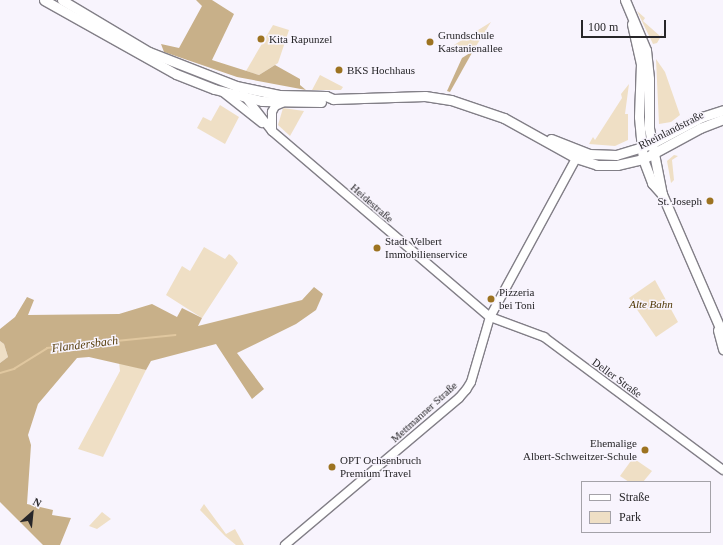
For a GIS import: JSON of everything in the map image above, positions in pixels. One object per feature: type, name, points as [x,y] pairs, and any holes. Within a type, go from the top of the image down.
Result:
[{"type":"main road","name":"Rheinlandstraße","points":[[44,0],[126,48],[187,79],[223,92],[247,99],[282,103],[327,102],[333,98]]},
{"type":"main road","name":"Rheinlandstraße","points":[[62,0],[149,52],[215,80],[276,95],[333,98],[400,96],[409,92],[420,96],[476,107],[578,154],[610,166],[643,159],[654,155],[700,128],[723,119]]},
{"type":"main road","points":[[625,0],[632,19],[643,40],[648,62],[649,128],[662,194],[723,335]]},
{"type":"main road","points":[[632,19],[641,64],[639,117],[643,159],[652,183],[662,194]]},
{"type":"main road","name":"Rheinlandstraße","points":[[578,154],[608,156],[642,148],[702,117],[723,110]]},
{"type":"main road","points":[[717,324],[723,349]]},
{"type":"street","name":"Heidestraße","points":[[236,86],[272,131],[490,317]]},
{"type":"street","points":[[223,92],[272,131]]},
{"type":"street","points":[[272,131],[272,112],[275,106],[282,103]]},
{"type":"street","name":"Mettmanner Straße","points":[[285,545],[459,398],[471,382],[490,317],[578,154]]},
{"type":"street","name":"Deller Straße","points":[[490,317],[544,337],[723,470]]},
{"type":"green space","points":[[637,11],[645,18],[643,21],[660,36],[663,33],[657,43],[653,44]]},
{"type":"green space","points":[[491,22],[473,51],[455,47],[454,45]]},
{"type":"green space","points":[[273,25],[289,30],[278,63],[259,75],[246,71]]},
{"type":"green space","points":[[656,59],[665,72],[680,115],[671,122],[659,124]]},
{"type":"green space","points":[[320,75],[343,87],[341,90],[312,90]]},
{"type":"green space","points":[[629,84],[625,114],[628,114],[628,140],[615,146],[589,144],[593,137],[595,140],[622,98],[621,94]]},
{"type":"green space","points":[[220,105],[239,117],[225,144],[197,128],[203,117],[211,121]]},
{"type":"green space","points":[[283,108],[304,111],[290,136],[278,125]]},
{"type":"green space","points":[[674,155],[678,156],[672,160],[674,180],[671,183],[667,161]]},
{"type":"green space","points":[[204,247],[225,259],[229,254],[238,263],[202,318],[166,295],[182,266],[190,271]]},
{"type":"green space","name":"Alte Bahn","points":[[655,280],[678,322],[656,337],[629,298]]},
{"type":"green space","points":[[0,341],[4,344],[8,357],[0,363]]},
{"type":"green space","points":[[119,362],[146,370],[103,457],[78,449],[120,371]]},
{"type":"green space","points":[[633,458],[652,471],[644,481],[628,481],[620,476]]},
{"type":"green space","points":[[204,504],[226,534],[235,529],[244,545],[236,545],[225,536],[200,510]]},
{"type":"green space","points":[[102,512],[111,519],[97,529],[89,526]]},
{"type":"shaded area","points":[[196,0],[212,0],[234,14],[212,60],[259,75],[275,65],[300,79],[300,85],[306,90],[237,77],[164,52],[161,44],[179,48],[202,6]]},
{"type":"shaded area","points":[[473,51],[450,92],[447,91],[462,58]]},
{"type":"shaded area","points":[[314,287],[323,294],[316,310],[296,324],[237,353],[264,389],[252,399],[216,344],[151,361],[146,370],[89,357],[77,358],[38,404],[28,435],[31,445],[27,504],[53,510],[52,515],[71,518],[60,545],[43,545],[0,502],[0,363],[8,357],[4,344],[0,341],[0,329],[15,317],[27,297],[34,300],[28,315],[119,314],[152,304],[177,317],[182,308],[202,318],[198,326],[302,300]]},
{"type":"waterway","name":"Flandersbach","points":[[0,373],[14,369],[47,348],[175,335]]},
{"type":"place","name":"Kita Rapunzel","points":[[261,39]]},
{"type":"place","name":"Grundschule Kastanienallee","points":[[430,42]]},
{"type":"place","name":"BKS Hochhaus","points":[[339,70]]},
{"type":"place","name":"St. Joseph","points":[[710,201]]},
{"type":"place","name":"Stadt Velbert Immobilienservice","points":[[377,248]]},
{"type":"place","name":"Pizzeria bei Toni","points":[[491,299]]},
{"type":"place","name":"Ehemalige Albert-Schweitzer-Schule","points":[[645,450]]},
{"type":"place","name":"OPT Ochsenbruch Premium Travel","points":[[332,467]]}]
